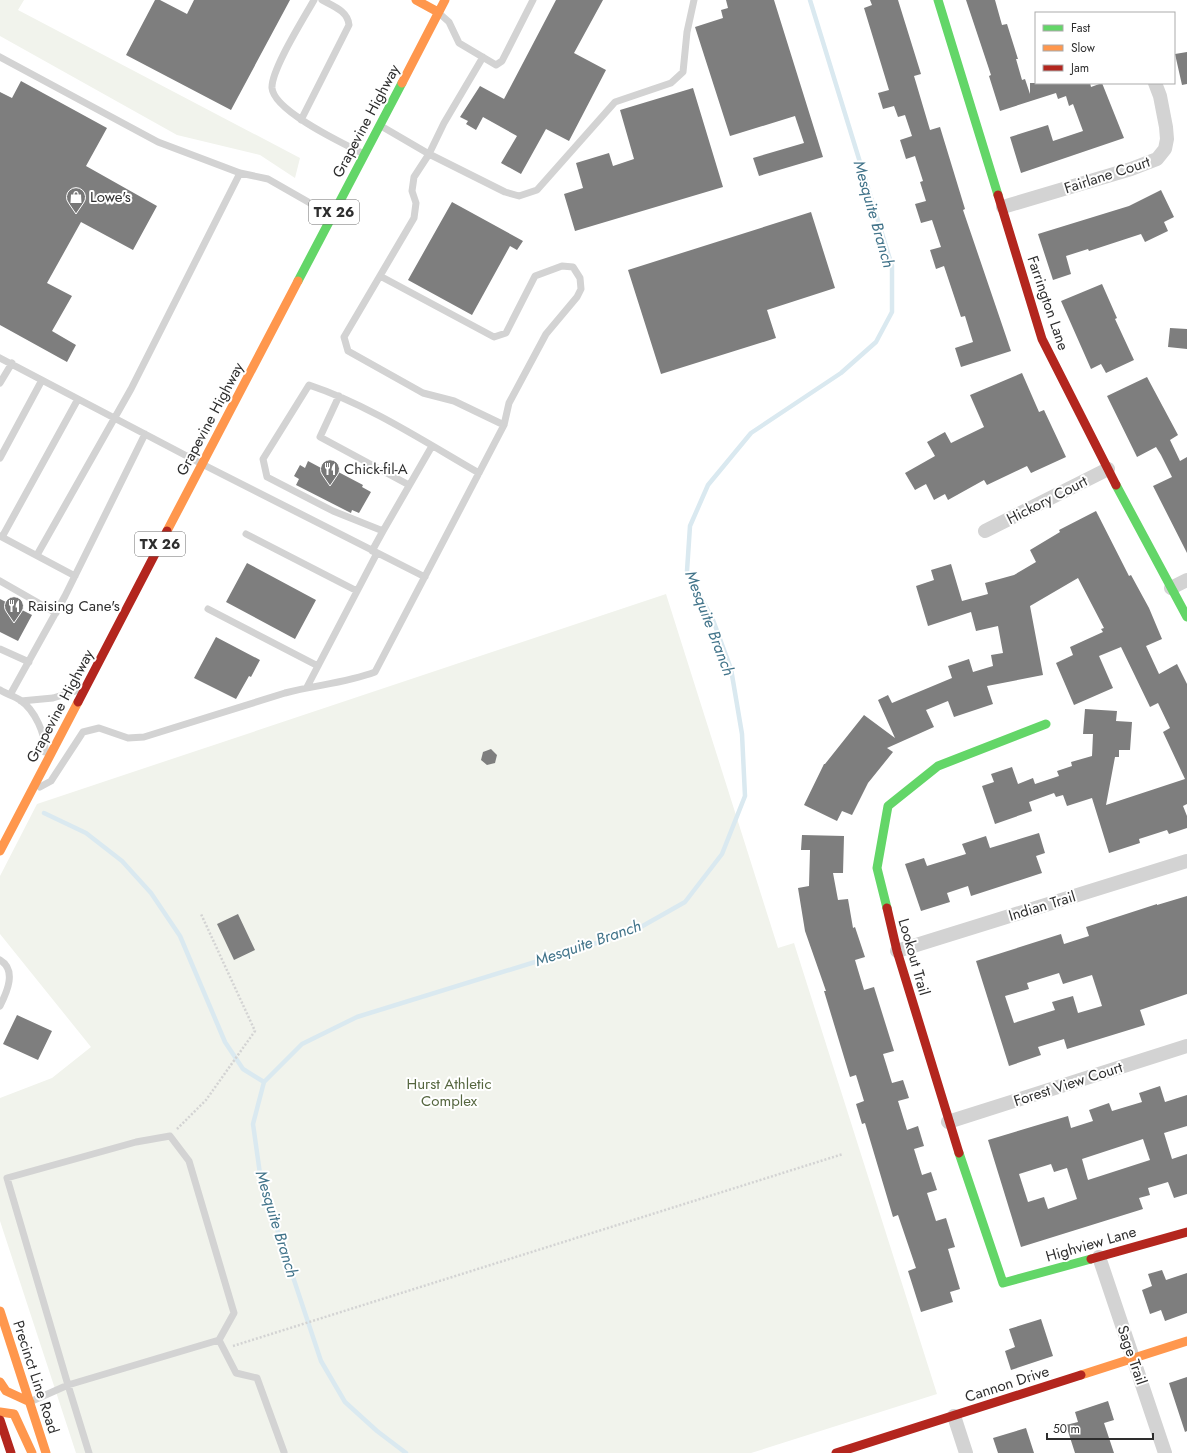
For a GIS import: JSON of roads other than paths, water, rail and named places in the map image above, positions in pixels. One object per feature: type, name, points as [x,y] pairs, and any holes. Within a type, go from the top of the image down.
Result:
[{"type":"street","points":[[416,0],[438,12]]},
{"type":"street","name":"Grapevine Highway","points":[[0,850],[445,0]]},
{"type":"street","name":"Farrington Lane","points":[[938,0],[1003,207],[1042,339],[1108,469],[1187,617]]},
{"type":"street","name":"Fairlane Court","points":[[1003,207],[1131,169],[1157,159],[1165,149],[1167,139],[1162,104],[1155,84]]},
{"type":"street","name":"Hickory Court","points":[[986,531],[1108,469]]},
{"type":"street","points":[[1171,588],[1187,580]]},
{"type":"street","name":"Lookout Trail","points":[[1003,1283],[948,1122],[897,951],[877,868],[888,806],[938,766],[1046,724]]},
{"type":"street","name":"Indian Trail","points":[[897,951],[1187,860]]},
{"type":"street","name":"Forest View Court","points":[[948,1122],[1187,1046]]},
{"type":"street","name":"Highview Lane","points":[[1003,1283],[1187,1232]]},
{"type":"street","name":"Sage Trail","points":[[1099,1257],[1165,1453]]},
{"type":"street","name":"Precinct Line Road","points":[[0,1310],[46,1453]]},
{"type":"street","name":"Cannon Drive","points":[[836,1453],[1187,1341]]},
{"type":"street","points":[[0,1382],[6,1392],[30,1402]]},
{"type":"street","points":[[0,1412],[14,1414],[20,1424],[28,1447],[32,1453]]},
{"type":"street","points":[[954,1416],[966,1453]]},
{"type":"street","points":[[0,1420],[11,1453]]},
{"type":"lane","points":[[314,0],[274,75],[272,89],[277,100],[301,120],[364,154]]},
{"type":"lane","points":[[301,120],[349,25],[349,18],[346,14],[322,0]]},
{"type":"lane","points":[[438,12],[448,22],[459,43],[496,65],[502,61],[533,0]]},
{"type":"lane","points":[[379,125],[429,154],[505,192],[519,196],[536,190],[614,102],[671,83],[683,72],[687,32],[694,0]]},
{"type":"lane","points":[[0,57],[158,142],[240,173],[268,179],[332,216]]},
{"type":"lane","points":[[483,57],[444,123],[429,154],[414,177],[412,191],[416,203],[414,218],[344,337],[348,351],[423,392],[454,401],[504,425]]},
{"type":"lane","points":[[37,555],[113,418],[131,389],[240,173]]},
{"type":"lane","points":[[31,791],[51,781],[83,732],[99,728],[128,738],[144,737],[307,687],[359,678],[375,672],[504,425],[509,404],[546,334],[577,297],[581,289],[580,278],[573,267],[562,266],[535,276],[506,333],[494,337],[380,276]]},
{"type":"lane","points":[[0,358],[12,363],[113,418],[425,578]]},
{"type":"lane","points":[[0,383],[12,363]]},
{"type":"lane","points":[[0,458],[42,380]]},
{"type":"lane","points":[[383,531],[333,511],[267,477],[263,459],[309,385],[339,396],[479,473]]},
{"type":"lane","points":[[339,396],[320,437],[409,485]]},
{"type":"lane","points":[[75,576],[1,536],[78,399]]},
{"type":"lane","points":[[10,695],[56,613],[145,434]]},
{"type":"lane","points":[[307,687],[358,591],[383,531],[432,446]]},
{"type":"lane","points":[[246,534],[358,591]]},
{"type":"lane","points":[[0,581],[56,613]]},
{"type":"lane","points":[[208,610],[318,666]]},
{"type":"lane","points":[[0,649],[29,662]]},
{"type":"lane","points":[[21,701],[53,698],[85,688]]},
{"type":"lane","points":[[0,690],[21,701],[33,714],[41,730],[45,748],[44,766]]},
{"type":"lane","points":[[0,960],[5,963],[9,973],[8,990],[0,1006]]},
{"type":"lane","points":[[30,1402],[68,1385],[219,1340],[234,1313],[189,1161],[170,1136],[136,1142],[7,1178],[68,1385],[89,1453]]},
{"type":"lane","points":[[219,1340],[236,1373],[257,1378],[284,1453]]},
{"type":"waterway","name":"Mesquite Branch","points":[[406,1453],[377,1431],[345,1402],[321,1361],[261,1181],[253,1124],[264,1082],[302,1044],[357,1017],[632,932],[685,902],[722,854],[745,796],[742,734],[731,669],[713,620],[687,571],[690,526],[708,485],[751,433],[841,373],[876,342],[892,312],[892,266],[810,0]]},
{"type":"waterway","points":[[44,813],[86,833],[122,861],[151,893],[180,936],[225,1042],[243,1069],[264,1082]]},
{"type":"place","name":"Lowe's","points":[[76,214]]},
{"type":"place","name":"Chick-fil-A","points":[[330,486]]},
{"type":"place","name":"Raising Cane's","points":[[14,623]]},
{"type":"park label","name":"Hurst Athletic Complex","points":[[449,1092]]}]
